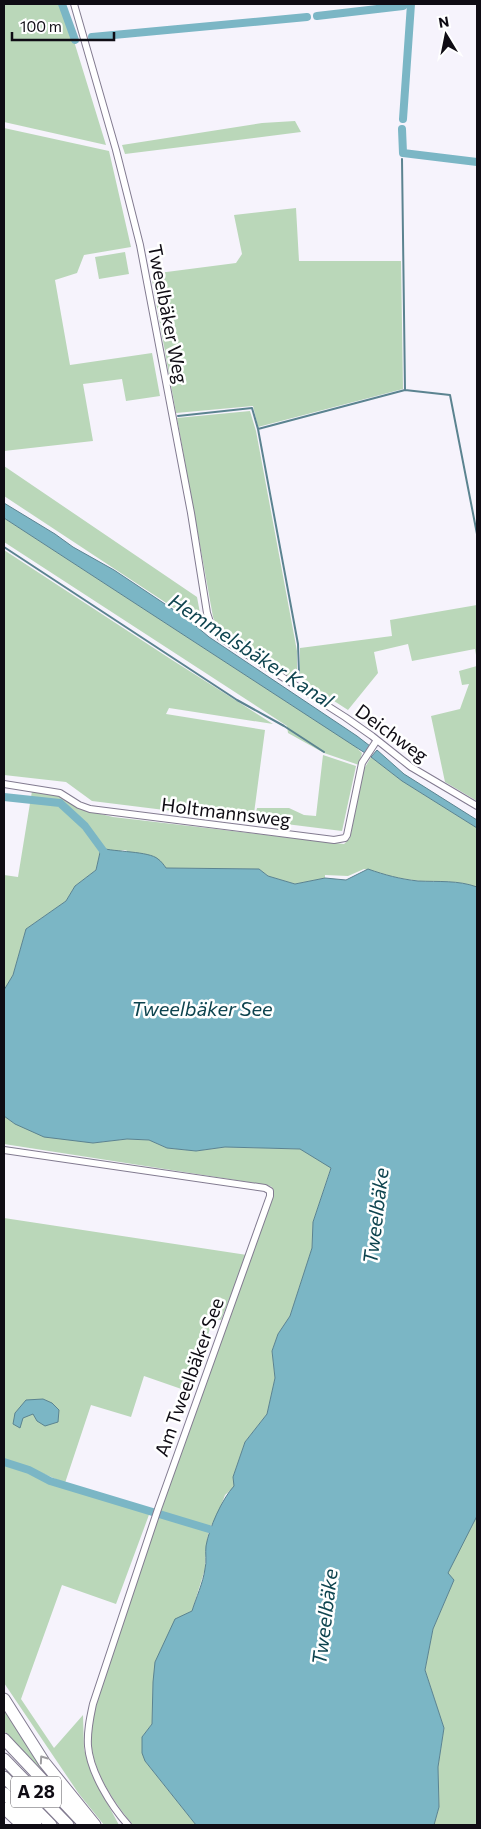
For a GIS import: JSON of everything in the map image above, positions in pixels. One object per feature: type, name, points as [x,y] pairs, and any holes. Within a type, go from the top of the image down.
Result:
[{"type":"highway","points":[[4,1699],[44,1762],[95,1825]]},
{"type":"highway","points":[[4,1739],[85,1825]]},
{"type":"highway","name":"A 28","points":[[4,1759],[68,1825]]},
{"type":"highway","name":"A 28","points":[[4,1777],[51,1825]]},
{"type":"highway","points":[[4,1793],[36,1825]]},
{"type":"highway","points":[[4,1808],[22,1825]]},
{"type":"street","name":"Tweelbäker Weg","points":[[74,4],[116,150],[140,245],[191,513],[207,613],[216,633]]},
{"type":"street","name":"Deichweg","points":[[216,633],[345,717],[411,767],[477,806]]},
{"type":"street","name":"Holtmannsweg","points":[[4,784],[60,793],[79,805],[90,809],[334,840],[345,838],[362,762],[377,740]]},
{"type":"street","name":"Am Tweelbäker See","points":[[4,1150],[265,1188],[270,1191],[270,1196],[155,1516],[93,1704],[88,1728],[88,1748],[95,1773],[120,1816],[128,1825]]},
{"type":"green space","points":[[4,4],[61,4],[106,145],[4,122]]},
{"type":"green space","points":[[295,121],[301,132],[125,154],[122,145],[262,123]]},
{"type":"green space","points":[[4,128],[109,151],[131,247],[84,255],[77,273],[55,280],[70,365],[152,353],[160,396],[126,401],[122,379],[83,384],[93,441],[4,451]]},
{"type":"green space","points":[[296,208],[299,261],[401,261],[403,389],[258,427],[253,406],[176,413],[151,274],[236,263],[242,254],[234,215]]},
{"type":"green space","points":[[125,252],[129,274],[99,279],[95,257]]},
{"type":"green space","points":[[250,411],[256,431],[297,651],[297,681],[225,637],[218,629],[213,617],[177,418]]},
{"type":"green space","points":[[4,466],[197,597],[202,624],[183,614],[4,496]]},
{"type":"green space","points":[[4,518],[356,747],[362,753],[359,765],[324,753],[288,733],[287,726],[4,542]]},
{"type":"green space","points":[[4,550],[273,724],[169,708],[166,714],[265,730],[253,821],[92,801],[66,782],[4,775]]},
{"type":"green space","points":[[477,605],[477,661],[475,649],[412,661],[408,644],[374,652],[378,673],[348,710],[300,679],[300,648],[392,636],[390,620]]},
{"type":"green space","points":[[477,666],[477,801],[445,782],[431,716],[460,709],[469,684],[462,685],[459,671]]},
{"type":"green space","points":[[323,755],[356,766],[342,831],[254,820],[257,808],[289,808],[304,815],[316,816]]},
{"type":"green space","points":[[371,757],[402,781],[477,828],[477,887],[456,882],[405,879],[364,869],[348,876],[325,875],[325,878],[295,884],[268,876],[259,869],[166,868],[125,850],[113,852],[101,848],[96,870],[75,886],[66,901],[26,929],[13,975],[4,990],[4,875],[18,877],[32,791],[57,795],[88,811],[113,817],[344,844],[350,838],[364,769]]},
{"type":"green space","points":[[4,1116],[15,1124],[93,1143],[127,1139],[149,1140],[167,1148],[196,1151],[225,1147],[300,1149],[331,1167],[313,1222],[312,1248],[290,1316],[278,1334],[272,1351],[275,1378],[267,1414],[245,1442],[233,1477],[235,1486],[225,1495],[217,1516],[209,1529],[205,1569],[192,1611],[153,1682],[152,1724],[142,1737],[145,1761],[196,1825],[133,1825],[116,1803],[102,1780],[93,1755],[91,1728],[96,1705],[171,1480],[251,1254],[274,1195],[272,1187],[4,1144]]},
{"type":"green space","points":[[4,1218],[247,1255],[221,1320],[213,1319],[190,1392],[144,1376],[131,1417],[91,1405],[65,1483],[35,1470],[32,1473],[48,1483],[150,1512],[116,1604],[62,1585],[21,1699],[54,1748],[83,1715],[84,1749],[92,1775],[119,1825],[104,1825],[79,1794],[4,1683]]},
{"type":"green space","points":[[477,1516],[477,1825],[434,1825],[439,1807],[438,1767],[444,1728],[425,1670],[433,1629],[454,1580],[447,1573]]},
{"type":"green space","points":[[4,1706],[66,1795],[4,1731]]},
{"type":"water","points":[[4,503],[73,547],[114,570],[370,746],[365,753],[4,518]]},
{"type":"water","points":[[377,750],[404,774],[477,820],[477,828],[402,781],[371,757]]},
{"type":"water","name":"Tweelbäker See","points":[[101,848],[154,856],[166,868],[259,869],[268,876],[295,884],[325,878],[346,880],[368,869],[405,879],[456,882],[477,887],[477,1516],[448,1573],[454,1580],[433,1629],[425,1670],[444,1728],[438,1767],[439,1807],[434,1825],[196,1825],[145,1761],[142,1753],[142,1737],[152,1724],[155,1662],[175,1619],[192,1611],[204,1574],[206,1546],[213,1523],[225,1498],[234,1486],[233,1477],[245,1442],[267,1414],[275,1378],[272,1351],[278,1334],[290,1316],[312,1248],[313,1222],[331,1168],[300,1149],[225,1147],[196,1151],[167,1148],[149,1140],[127,1139],[93,1143],[44,1137],[15,1124],[4,1116],[4,990],[13,975],[26,929],[66,901],[75,886],[96,870]]},
{"type":"water","points":[[43,1399],[52,1403],[59,1410],[58,1422],[45,1426],[37,1421],[33,1414],[23,1418],[20,1428],[13,1424],[15,1413],[26,1400]]},
{"type":"waterway","points":[[62,4],[75,40]]},
{"type":"waterway","points":[[403,119],[411,4]]},
{"type":"waterway","points":[[317,16],[403,6]]},
{"type":"waterway","points":[[92,37],[307,17]]},
{"type":"waterway","points":[[402,129],[403,153],[477,162]]},
{"type":"waterway","points":[[402,159],[405,390]]},
{"type":"waterway","name":"Hemmelsbäker Kanal","points":[[299,673],[298,644],[258,429],[405,390],[450,395],[477,534]]},
{"type":"waterway","points":[[178,416],[252,408],[258,429]]},
{"type":"waterway","points":[[4,547],[237,700],[284,726],[324,752]]},
{"type":"waterway","points":[[4,797],[60,803],[85,826],[107,856]]},
{"type":"waterway","points":[[4,1462],[29,1470],[50,1481],[209,1529]]},
{"type":"water label","name":"Tweelbäke","points":[[376,1216]]},
{"type":"water label","name":"Tweelbäke","points":[[325,1617]]}]
